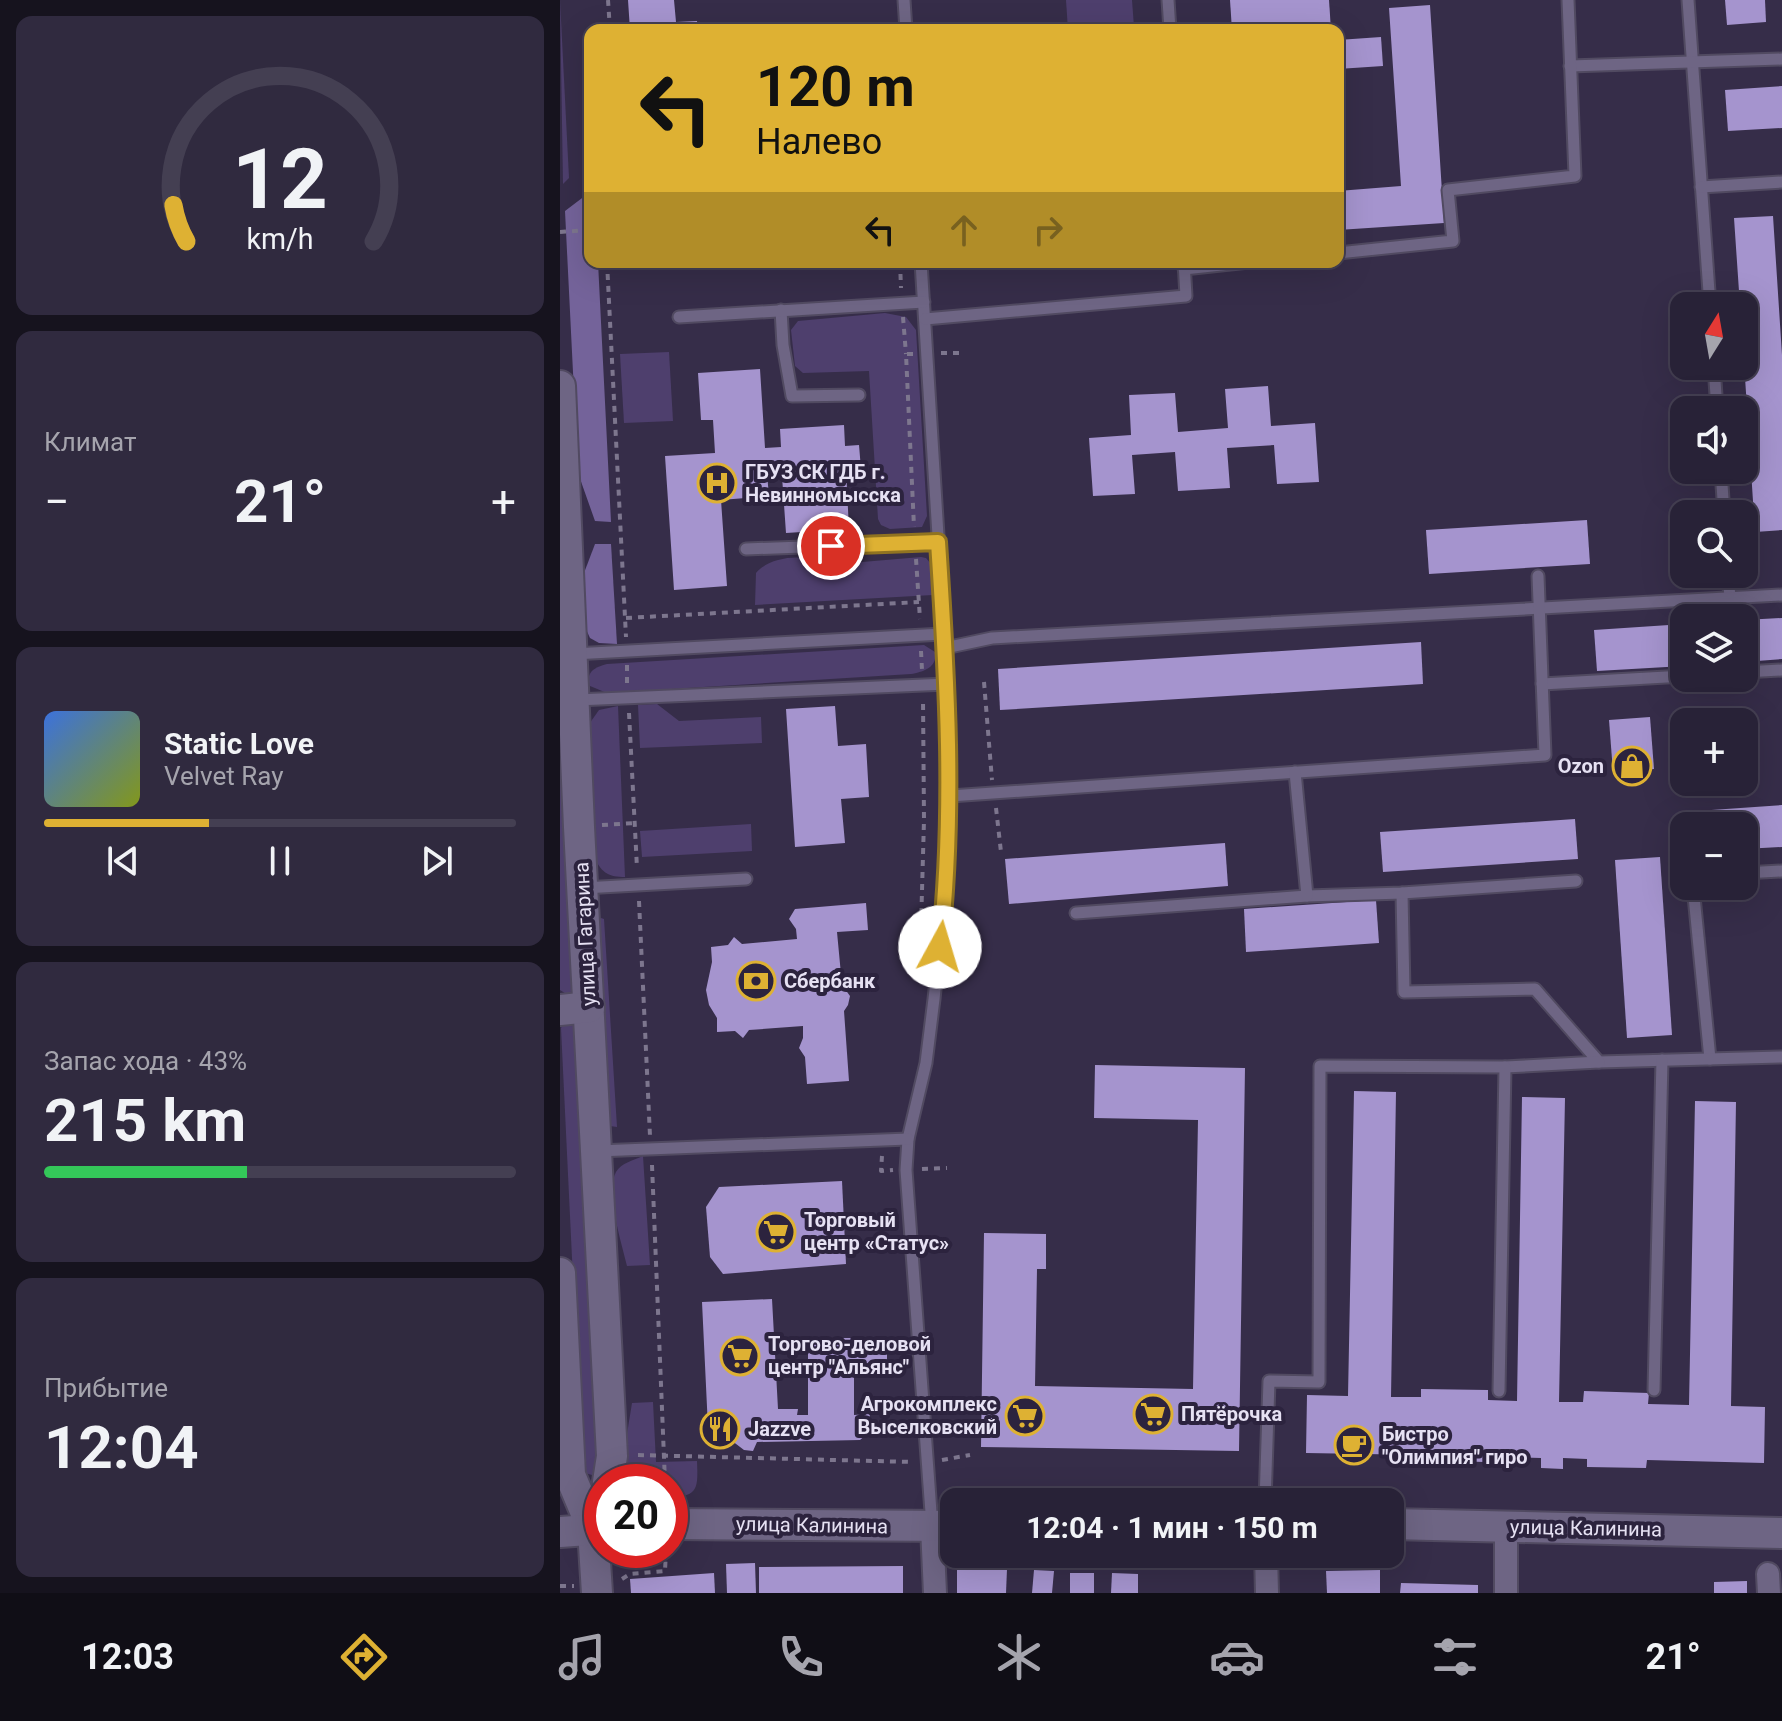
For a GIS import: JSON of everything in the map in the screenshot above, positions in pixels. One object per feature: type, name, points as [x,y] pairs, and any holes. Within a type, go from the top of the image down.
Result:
[{"type":"main road","name":"улица Гагарина","points":[[560,386],[582,889],[575,1009],[597,1151],[611,1464]]},
{"type":"main road","points":[[560,1273],[570,1475],[584,1497]]},
{"type":"main road","name":"улица Калинина","points":[[688,1524],[940,1527]]},
{"type":"main road","name":"улица Калинина","points":[[1404,1524],[1782,1533]]},
{"type":"main road","points":[[560,1532],[584,1525]]},
{"type":"main road","points":[[597,1593],[598,1568]]},
{"type":"street","points":[[1506,1527],[1506,1593]]},
{"type":"street","points":[[935,1593],[940,1552]]},
{"type":"street","points":[[1266,1568],[1267,1593]]},
{"type":"lane","points":[[904,0],[906,24]]},
{"type":"lane","points":[[1168,0],[1170,24]]},
{"type":"lane","points":[[1344,252],[1453,241],[1448,190],[1575,176],[1568,0]]},
{"type":"lane","points":[[1688,0],[1709,292]]},
{"type":"lane","points":[[1570,66],[1782,59]]},
{"type":"lane","points":[[1701,187],[1782,182]]},
{"type":"lane","points":[[921,268],[947,684],[950,796],[945,896],[934,999],[926,1063],[908,1139],[906,1170],[926,1462],[940,1516]]},
{"type":"lane","points":[[925,319],[1186,296],[1184,268]]},
{"type":"lane","points":[[679,317],[924,302]]},
{"type":"lane","points":[[781,310],[783,345],[792,396],[859,395]]},
{"type":"lane","points":[[746,549],[938,542]]},
{"type":"lane","points":[[950,796],[1545,755],[1538,576]]},
{"type":"lane","points":[[1729,588],[1730,598]]},
{"type":"lane","points":[[945,648],[992,638],[1782,595]]},
{"type":"lane","points":[[572,654],[943,634]]},
{"type":"lane","points":[[1758,671],[1782,670]]},
{"type":"lane","points":[[1542,684],[1670,677]]},
{"type":"lane","points":[[575,700],[947,684]]},
{"type":"lane","points":[[1295,772],[1307,896]]},
{"type":"lane","points":[[1758,872],[1782,871]]},
{"type":"lane","points":[[582,889],[746,879]]},
{"type":"lane","points":[[1076,913],[1576,881]]},
{"type":"lane","points":[[1402,893],[1404,992],[1535,989],[1599,1062]]},
{"type":"lane","points":[[1694,900],[1710,1059]]},
{"type":"lane","points":[[1265,1488],[1269,1381],[1319,1382],[1320,1066],[1505,1067],[1782,1057]]},
{"type":"lane","points":[[1654,1390],[1662,1060]]},
{"type":"lane","points":[[1499,1391],[1505,1067]]},
{"type":"lane","points":[[597,1151],[908,1139]]},
{"type":"path","points":[[608,0],[610,24]]},
{"type":"path","points":[[560,232],[584,230]]},
{"type":"path","points":[[607,268],[664,1464]]},
{"type":"path","points":[[919,966],[924,820],[923,685],[906,354],[961,353]]},
{"type":"path","points":[[626,618],[942,601]]},
{"type":"path","points":[[984,682],[1001,852]]},
{"type":"path","points":[[881,1171],[883,1139]]},
{"type":"path","points":[[663,1454],[926,1462],[970,1455]]},
{"type":"shaded area","points":[[560,0],[569,178],[563,184]]},
{"type":"shaded area","points":[[1066,0],[1132,0],[1134,24],[1068,24]]},
{"type":"shaded area","points":[[584,197],[584,268],[598,268],[611,522],[595,521],[578,473],[565,211]]},
{"type":"shaded area","points":[[885,313],[906,317],[916,330],[927,516],[922,527],[890,529],[881,525],[878,519],[869,371],[803,373],[795,366],[791,330],[798,321]]},
{"type":"shaded area","points":[[669,352],[673,421],[624,423],[620,354]]},
{"type":"shaded area","points":[[595,544],[611,544],[617,644],[599,643],[590,638],[585,627],[584,573]]},
{"type":"shaded area","points":[[921,557],[931,564],[933,595],[755,605],[756,573],[780,559],[810,559],[827,565]]},
{"type":"shaded area","points":[[924,645],[935,652],[934,661],[925,670],[911,674],[607,693],[590,686],[589,681],[592,671],[607,664]]},
{"type":"shaded area","points":[[560,646],[574,993],[568,995],[560,990]]},
{"type":"shaded area","points":[[657,704],[679,721],[761,717],[762,743],[640,748],[638,705]]},
{"type":"shaded area","points":[[618,706],[625,877],[607,873],[595,859],[587,727],[599,710]]},
{"type":"shaded area","points":[[751,824],[752,851],[642,857],[640,831]]},
{"type":"shaded area","points":[[604,919],[617,1127],[610,1126],[597,921]]},
{"type":"shaded area","points":[[564,1023],[578,1024],[581,1029],[598,1464],[584,1464],[584,1471],[582,1467],[561,1028]]},
{"type":"shaded area","points":[[643,1156],[650,1265],[627,1266],[616,1218],[613,1181],[621,1166]]},
{"type":"shaded area","points":[[653,1402],[656,1462],[697,1461],[697,1484],[692,1492],[688,1494],[688,1464],[628,1464],[626,1444],[632,1403]]},
{"type":"building","points":[[628,0],[674,0],[676,22],[697,21],[697,24],[630,24]]},
{"type":"building","points":[[1230,0],[1329,0],[1331,24],[1232,24]]},
{"type":"building","points":[[1725,0],[1765,0],[1766,22],[1727,25]]},
{"type":"building","points":[[1430,5],[1444,223],[1344,230],[1344,191],[1401,186],[1389,8]]},
{"type":"building","points":[[1381,37],[1383,66],[1344,69],[1344,40]]},
{"type":"building","points":[[1782,86],[1782,128],[1728,131],[1725,90]]},
{"type":"building","points":[[1773,216],[1782,355],[1782,530],[1758,532],[1758,500],[1753,500],[1752,484],[1758,484],[1758,396],[1746,396],[1745,380],[1758,380],[1758,292],[1739,292],[1734,218]]},
{"type":"building","name":"ГБУЗ СК ГДБ г. Невинномысска","points":[[760,369],[765,448],[781,447],[780,429],[844,425],[845,446],[859,445],[861,469],[846,470],[849,529],[786,533],[781,462],[766,463],[769,496],[721,500],[727,586],[674,590],[665,456],[715,453],[713,420],[701,420],[698,373]]},
{"type":"building","points":[[1268,386],[1271,426],[1315,423],[1319,482],[1277,484],[1274,445],[1227,448],[1230,488],[1178,491],[1175,452],[1132,455],[1135,494],[1093,496],[1089,438],[1131,435],[1129,395],[1175,393],[1178,432],[1228,428],[1225,389]]},
{"type":"building","points":[[1587,520],[1590,564],[1429,574],[1426,530]]},
{"type":"building","points":[[1782,618],[1782,659],[1758,661],[1758,619]]},
{"type":"building","points":[[1670,625],[1670,667],[1597,671],[1594,630]]},
{"type":"building","points":[[1421,642],[1423,684],[1000,710],[998,669]]},
{"type":"building","points":[[835,706],[838,746],[866,744],[869,797],[841,799],[845,843],[795,847],[786,709]]},
{"type":"building","points":[[1650,717],[1654,769],[1613,772],[1609,720]]},
{"type":"building","points":[[1782,805],[1782,847],[1758,848],[1758,812],[1697,811]]},
{"type":"building","points":[[1575,819],[1578,859],[1383,872],[1380,832]]},
{"type":"building","points":[[1225,843],[1228,886],[1009,904],[1005,859]]},
{"type":"building","points":[[1660,857],[1672,1035],[1627,1038],[1615,860]]},
{"type":"building","points":[[1376,900],[1379,943],[1246,952],[1244,909]]},
{"type":"building","points":[[866,903],[868,930],[837,932],[842,985],[850,996],[844,1011],[849,1081],[807,1084],[805,1057],[799,1048],[803,1026],[749,1030],[743,1038],[735,1031],[717,1032],[717,1018],[709,1005],[706,990],[712,962],[711,947],[728,945],[734,937],[742,944],[797,939],[796,929],[789,919],[795,909]]},
{"type":"building","points":[[1095,1065],[1245,1068],[1239,1451],[981,1447],[984,1233],[1046,1234],[1046,1269],[1037,1269],[1035,1386],[1193,1389],[1198,1120],[1094,1118]]},
{"type":"building","points":[[1354,1091],[1396,1092],[1391,1397],[1421,1397],[1421,1389],[1488,1390],[1488,1400],[1517,1401],[1522,1097],[1565,1098],[1559,1402],[1583,1402],[1584,1391],[1649,1393],[1648,1404],[1689,1405],[1695,1101],[1736,1102],[1731,1406],[1765,1407],[1764,1463],[1647,1460],[1646,1468],[1587,1467],[1587,1459],[1563,1458],[1563,1469],[1541,1468],[1541,1458],[1501,1457],[1501,1467],[1484,1466],[1484,1462],[1423,1460],[1423,1455],[1306,1453],[1307,1395],[1348,1396]]},
{"type":"building","name":"Торговый центр «Статус»","points":[[842,1181],[846,1264],[723,1274],[710,1257],[706,1207],[719,1187]]},
{"type":"building","points":[[772,1299],[778,1409],[798,1409],[797,1415],[808,1415],[808,1338],[887,1338],[887,1374],[854,1374],[854,1415],[870,1414],[867,1434],[860,1440],[757,1442],[753,1451],[744,1450],[715,1428],[708,1428],[702,1302]]},
{"type":"building","points":[[755,1563],[756,1593],[727,1593],[726,1564]]},
{"type":"building","points":[[903,1566],[903,1593],[759,1593],[759,1567]]},
{"type":"building","points":[[957,1568],[1007,1569],[1006,1593],[957,1593]]},
{"type":"building","points":[[1034,1570],[1054,1571],[1052,1593],[1032,1593]]},
{"type":"building","points":[[1380,1570],[1380,1593],[1327,1593],[1326,1571]]},
{"type":"building","points":[[714,1573],[715,1593],[631,1593],[630,1579]]},
{"type":"building","points":[[1070,1573],[1094,1573],[1094,1593],[1070,1593]]},
{"type":"building","points":[[1112,1573],[1138,1574],[1138,1593],[1111,1593]]},
{"type":"building","points":[[1747,1581],[1747,1593],[1714,1593],[1714,1582]]},
{"type":"building","points":[[1401,1583],[1478,1585],[1478,1593],[1400,1593]]},
{"type":"place","name":"ГБУЗ СК ГДБ г. Невинномысска","points":[[717,483]]},
{"type":"place","name":"Ozon","points":[[1632,766]]},
{"type":"place","name":"Сбербанк","points":[[756,981]]},
{"type":"place","name":"Торговый центр «Статус»","points":[[776,1232]]},
{"type":"place","name":"Торгово-деловой центр \"Альянс\"","points":[[740,1356]]},
{"type":"place","name":"Пятёрочка","points":[[1153,1414]]},
{"type":"place","name":"Агрокомплекс Выселковский","points":[[1025,1416]]},
{"type":"place","name":"Jazzve","points":[[720,1429]]},
{"type":"place","name":"Бистро \"Олимпия\" гиро","points":[[1354,1445]]},
{"type":"route","points":[[831,546],[938,542],[950,796],[940,947]]}]
